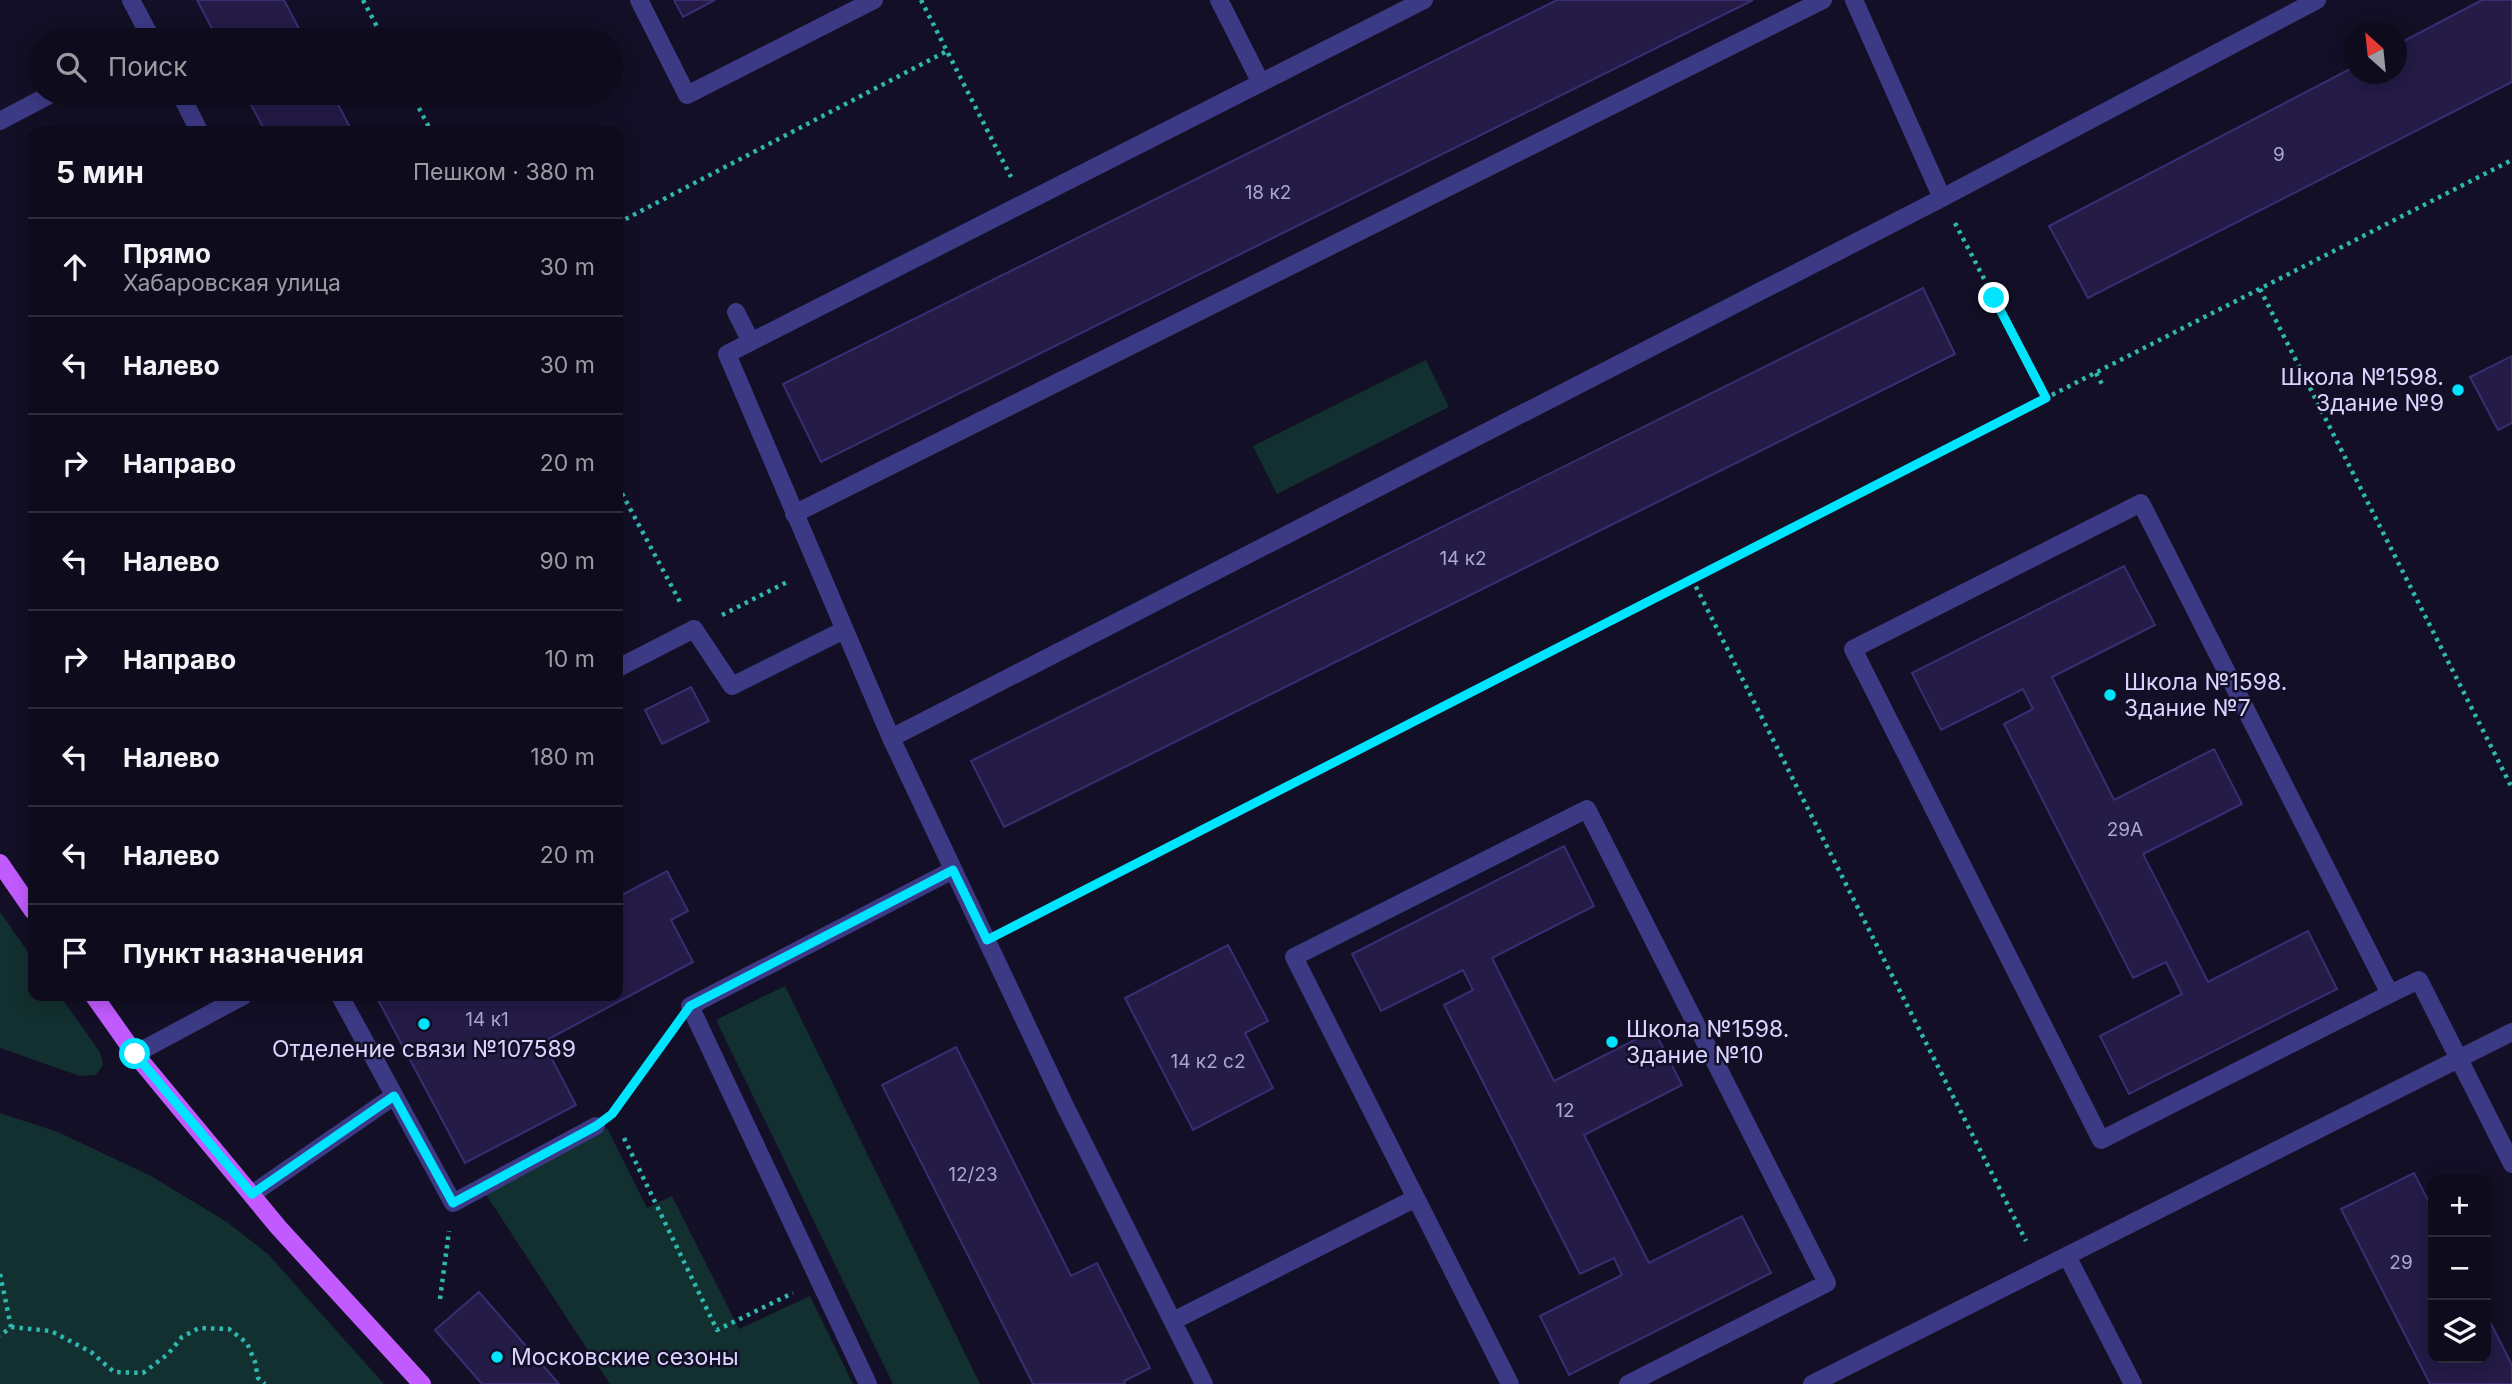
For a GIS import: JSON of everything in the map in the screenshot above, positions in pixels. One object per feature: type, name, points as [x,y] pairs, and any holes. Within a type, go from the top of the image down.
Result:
[{"type":"main road","points":[[0,863],[28,902]]},
{"type":"main road","points":[[98,1001],[135,1054],[279,1228],[422,1384]]},
{"type":"lane","points":[[131,0],[146,28]]},
{"type":"lane","points":[[639,0],[687,95],[874,0]]},
{"type":"lane","points":[[1219,0],[1261,83]]},
{"type":"lane","points":[[1204,1384],[1065,1106],[891,738],[727,354],[1424,0]]},
{"type":"lane","points":[[794,514],[1823,0]]},
{"type":"lane","points":[[1854,0],[1942,198]]},
{"type":"lane","points":[[891,738],[1942,198],[2317,0]]},
{"type":"lane","points":[[0,121],[30,105]]},
{"type":"lane","points":[[186,105],[197,126]]},
{"type":"lane","points":[[736,312],[751,342]]},
{"type":"lane","points":[[2390,995],[2141,503],[1853,649],[2101,1140],[2390,995],[2419,980],[2512,1164]]},
{"type":"lane","points":[[623,665],[694,629],[732,686],[844,630]]},
{"type":"lane","points":[[1510,1384],[1294,957],[1587,809],[1827,1283],[1628,1384]]},
{"type":"lane","points":[[868,1384],[690,1006],[953,870]]},
{"type":"lane","points":[[135,1054],[234,1001]]},
{"type":"lane","points":[[343,1001],[453,1203],[596,1126]]},
{"type":"lane","points":[[1812,1384],[2512,1032]]},
{"type":"lane","points":[[252,1194],[394,1096]]},
{"type":"lane","points":[[1173,1321],[1416,1198]]},
{"type":"lane","points":[[2067,1256],[2133,1384]]},
{"type":"path","points":[[363,0],[378,28]]},
{"type":"path","points":[[921,0],[1024,203]]},
{"type":"path","points":[[623,220],[947,51]]},
{"type":"path","points":[[417,105],[428,126]]},
{"type":"path","points":[[987,940],[2512,160]]},
{"type":"path","points":[[1942,198],[2046,398]]},
{"type":"path","points":[[2260,289],[2512,788]]},
{"type":"path","points":[[2096,373],[2103,386]]},
{"type":"path","points":[[623,495],[694,629],[817,567]]},
{"type":"path","points":[[1692,579],[2040,1269]]},
{"type":"path","points":[[596,1126],[612,1114],[690,1006]]},
{"type":"path","points":[[612,1114],[717,1330],[819,1280]]},
{"type":"path","points":[[440,1299],[453,1203]]},
{"type":"path","points":[[0,1274],[11,1327]]},
{"type":"path","points":[[0,1336],[11,1327],[51,1331],[91,1353],[114,1372],[143,1373],[168,1354],[182,1337],[199,1328],[229,1329],[247,1343],[255,1363],[257,1378],[265,1384]]},
{"type":"green space","points":[[1426,360],[1449,407],[1277,494],[1253,446]]},
{"type":"green space","points":[[0,912],[28,952],[28,1001],[64,1001],[100,1052],[103,1065],[96,1075],[80,1076],[0,1048]]},
{"type":"green space","points":[[785,986],[980,1384],[893,1384],[716,1020]]},
{"type":"green space","points":[[0,1113],[58,1132],[151,1176],[227,1222],[268,1254],[384,1384],[0,1384]]},
{"type":"green space","points":[[607,1128],[647,1208],[672,1196],[739,1329],[810,1296],[853,1384],[610,1384],[485,1193]]},
{"type":"building","points":[[197,0],[284,0],[299,28],[212,28]]},
{"type":"building","points":[[674,0],[715,0],[683,17]]},
{"type":"building","points":[[1557,0],[1753,0],[821,462],[783,384]]},
{"type":"building","points":[[2482,0],[2512,0],[2512,82],[2088,298],[2049,226],[2344,72],[2344,84],[2407,84],[2407,39]]},
{"type":"building","points":[[251,105],[338,105],[349,126],[262,126]]},
{"type":"building","points":[[1923,288],[1955,354],[1004,827],[971,761]]},
{"type":"building","points":[[2512,356],[2512,423],[2498,430],[2470,377]]},
{"type":"building","points":[[2124,566],[2155,625],[2052,677],[2114,800],[2214,749],[2242,804],[2143,854],[2208,982],[2308,931],[2337,989],[2129,1094],[2100,1036],[2182,994],[2166,962],[2133,978],[2004,724],[2033,709],[2023,689],[1941,730],[1912,673]]},
{"type":"building","points":[[691,687],[709,721],[662,744],[645,710]]},
{"type":"building","points":[[1564,846],[1594,906],[1492,958],[1554,1081],[1654,1030],[1682,1085],[1584,1135],[1649,1263],[1742,1216],[1771,1273],[1569,1375],[1540,1316],[1622,1275],[1614,1258],[1580,1274],[1444,1005],[1473,990],[1463,970],[1381,1011],[1352,954]]},
{"type":"building","points":[[667,871],[688,911],[671,920],[693,962],[623,999],[623,894]]},
{"type":"building","points":[[1228,945],[1268,1021],[1245,1033],[1273,1088],[1193,1130],[1125,998]]},
{"type":"building","points":[[379,1001],[620,1001],[543,1042],[576,1105],[465,1163]]},
{"type":"building","points":[[956,1047],[1071,1276],[1097,1263],[1150,1368],[1124,1381],[1125,1384],[1033,1384],[882,1085]]},
{"type":"building","points":[[2414,1173],[2428,1200],[2428,1363],[2491,1363],[2491,1324],[2512,1365],[2512,1384],[2430,1384],[2341,1209]]},
{"type":"building","name":"Московские сезоны","points":[[479,1292],[559,1384],[482,1384],[435,1330]]},
{"type":"place","name":"Школа №1598. Здание №9","points":[[2458,390]]},
{"type":"place","name":"Школа №1598. Здание №7","points":[[2110,695]]},
{"type":"place","name":"Отделение связи №107589","points":[[424,1024]]},
{"type":"place","name":"Школа №1598. Здание №10","points":[[1612,1042]]},
{"type":"place","name":"Московские сезоны","points":[[497,1357]]},
{"type":"route","points":[[135,1054],[252,1194],[394,1096],[453,1203],[596,1126],[612,1114],[690,1006],[953,870],[987,940],[2046,398],[1994,298]]}]
